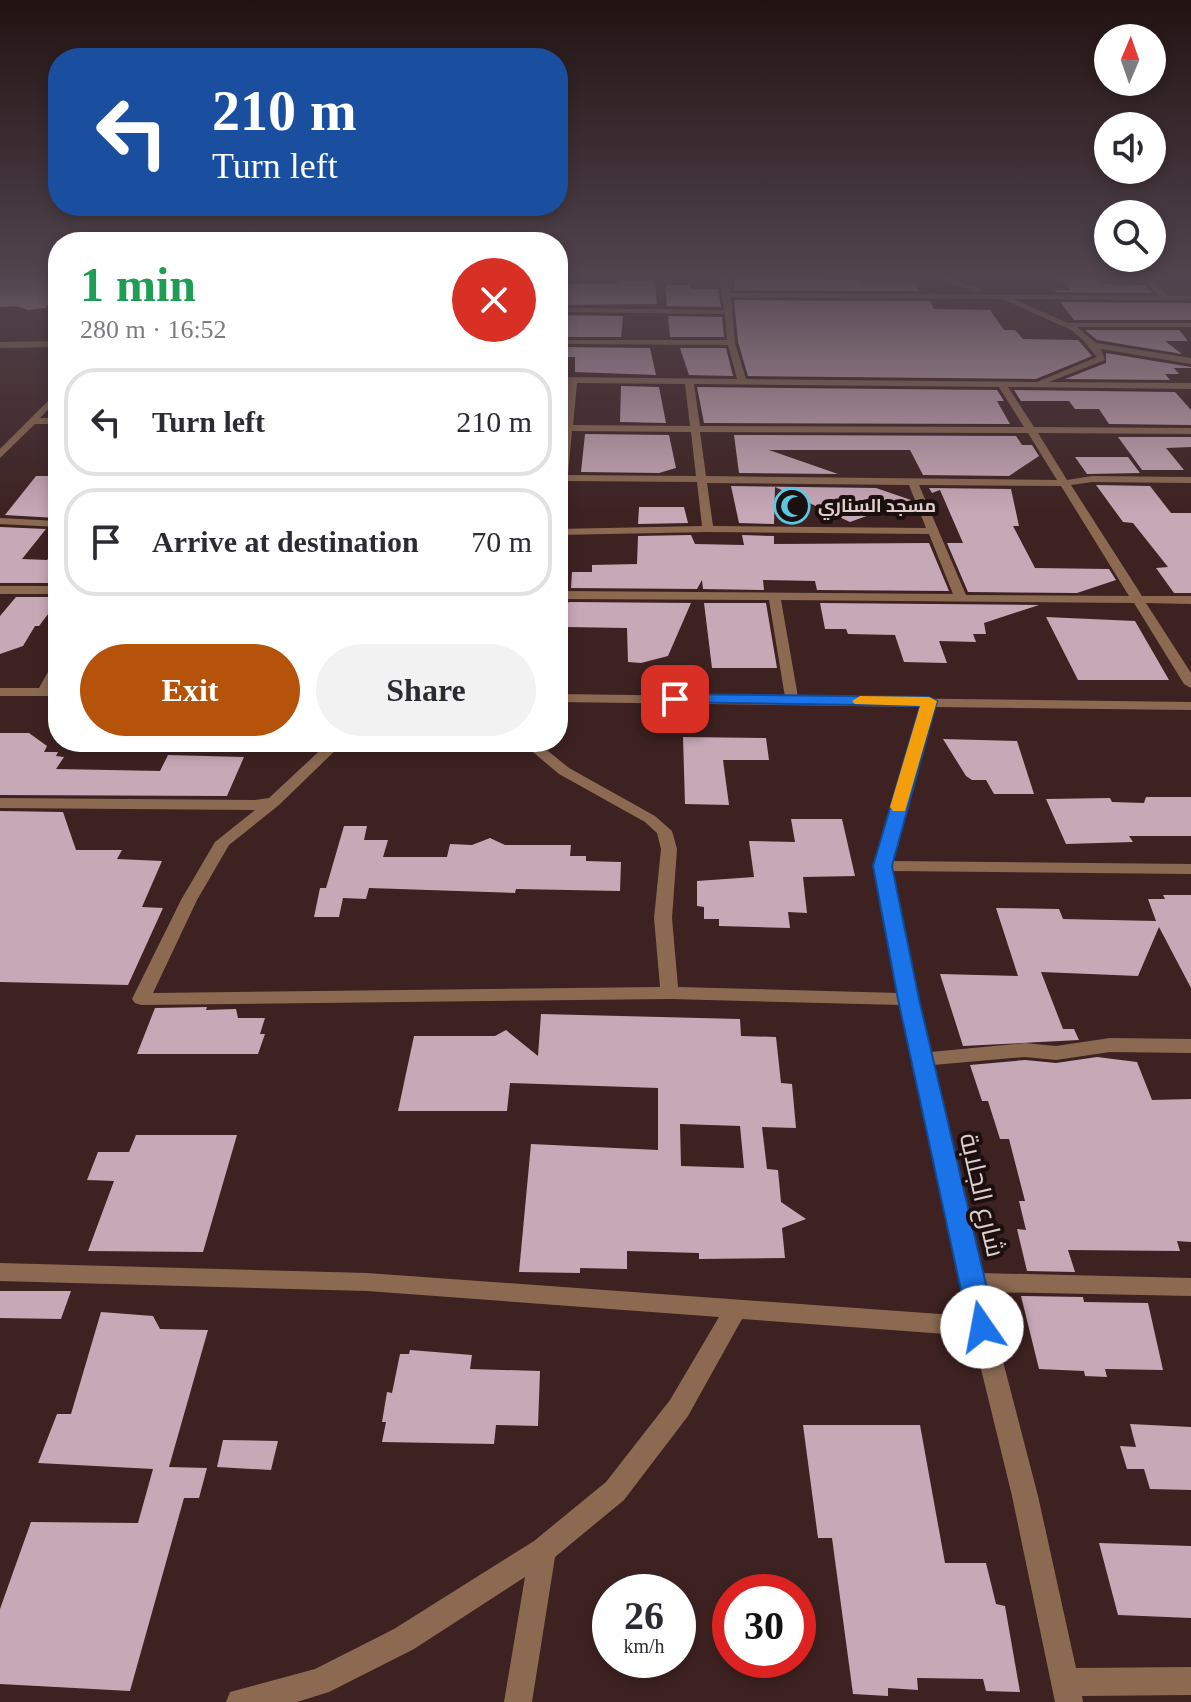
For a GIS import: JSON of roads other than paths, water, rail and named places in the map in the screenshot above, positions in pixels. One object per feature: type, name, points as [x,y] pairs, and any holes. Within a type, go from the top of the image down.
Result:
[{"type":"street","points":[[735,355],[742,381]]},
{"type":"street","points":[[1029,386],[1102,358],[1100,355]]},
{"type":"street","points":[[1156,355],[1190,361]]},
{"type":"street","points":[[568,380],[1191,386]]},
{"type":"street","points":[[568,404],[573,380]]},
{"type":"street","points":[[689,381],[708,529]]},
{"type":"street","points":[[1003,386],[1191,684]]},
{"type":"street","points":[[0,455],[48,404]]},
{"type":"street","points":[[32,421],[48,421]]},
{"type":"street","points":[[568,428],[1191,431]]},
{"type":"street","points":[[0,434],[21,433]]},
{"type":"street","points":[[568,478],[1066,483],[1092,479],[1191,480]]},
{"type":"street","points":[[913,482],[961,598]]},
{"type":"street","points":[[0,521],[48,523]]},
{"type":"street","points":[[568,532],[708,529],[933,531]]},
{"type":"street","points":[[0,590],[48,590]]},
{"type":"street","points":[[568,595],[1191,600]]},
{"type":"street","points":[[774,596],[792,700]]},
{"type":"street","points":[[0,692],[48,692]]},
{"type":"street","points":[[568,698],[1191,706]]},
{"type":"street","name":"شارع الجلابة","points":[[929,701],[882,866],[982,1327],[1025,1496],[1067,1692]]},
{"type":"street","points":[[326,752],[274,802],[223,842],[189,900],[141,999],[670,993],[909,999]]},
{"type":"street","points":[[540,752],[564,771],[650,819],[664,831],[669,849],[663,918],[670,993]]},
{"type":"street","points":[[0,803],[255,805],[274,802]]},
{"type":"street","points":[[882,866],[1191,869]]},
{"type":"street","points":[[922,1059],[1025,1050],[1056,1053],[1110,1045],[1191,1046]]},
{"type":"street","points":[[0,1272],[367,1282],[982,1327]]},
{"type":"street","points":[[973,1282],[1191,1287]]},
{"type":"street","points":[[240,1702],[319,1682],[404,1639],[543,1550],[615,1491],[679,1408],[735,1311]]},
{"type":"street","points":[[518,1702],[543,1550]]},
{"type":"street","points":[[1067,1692],[1191,1681]]},
{"type":"place","name":"مسجد السناري","points":[[792,506]]}]
